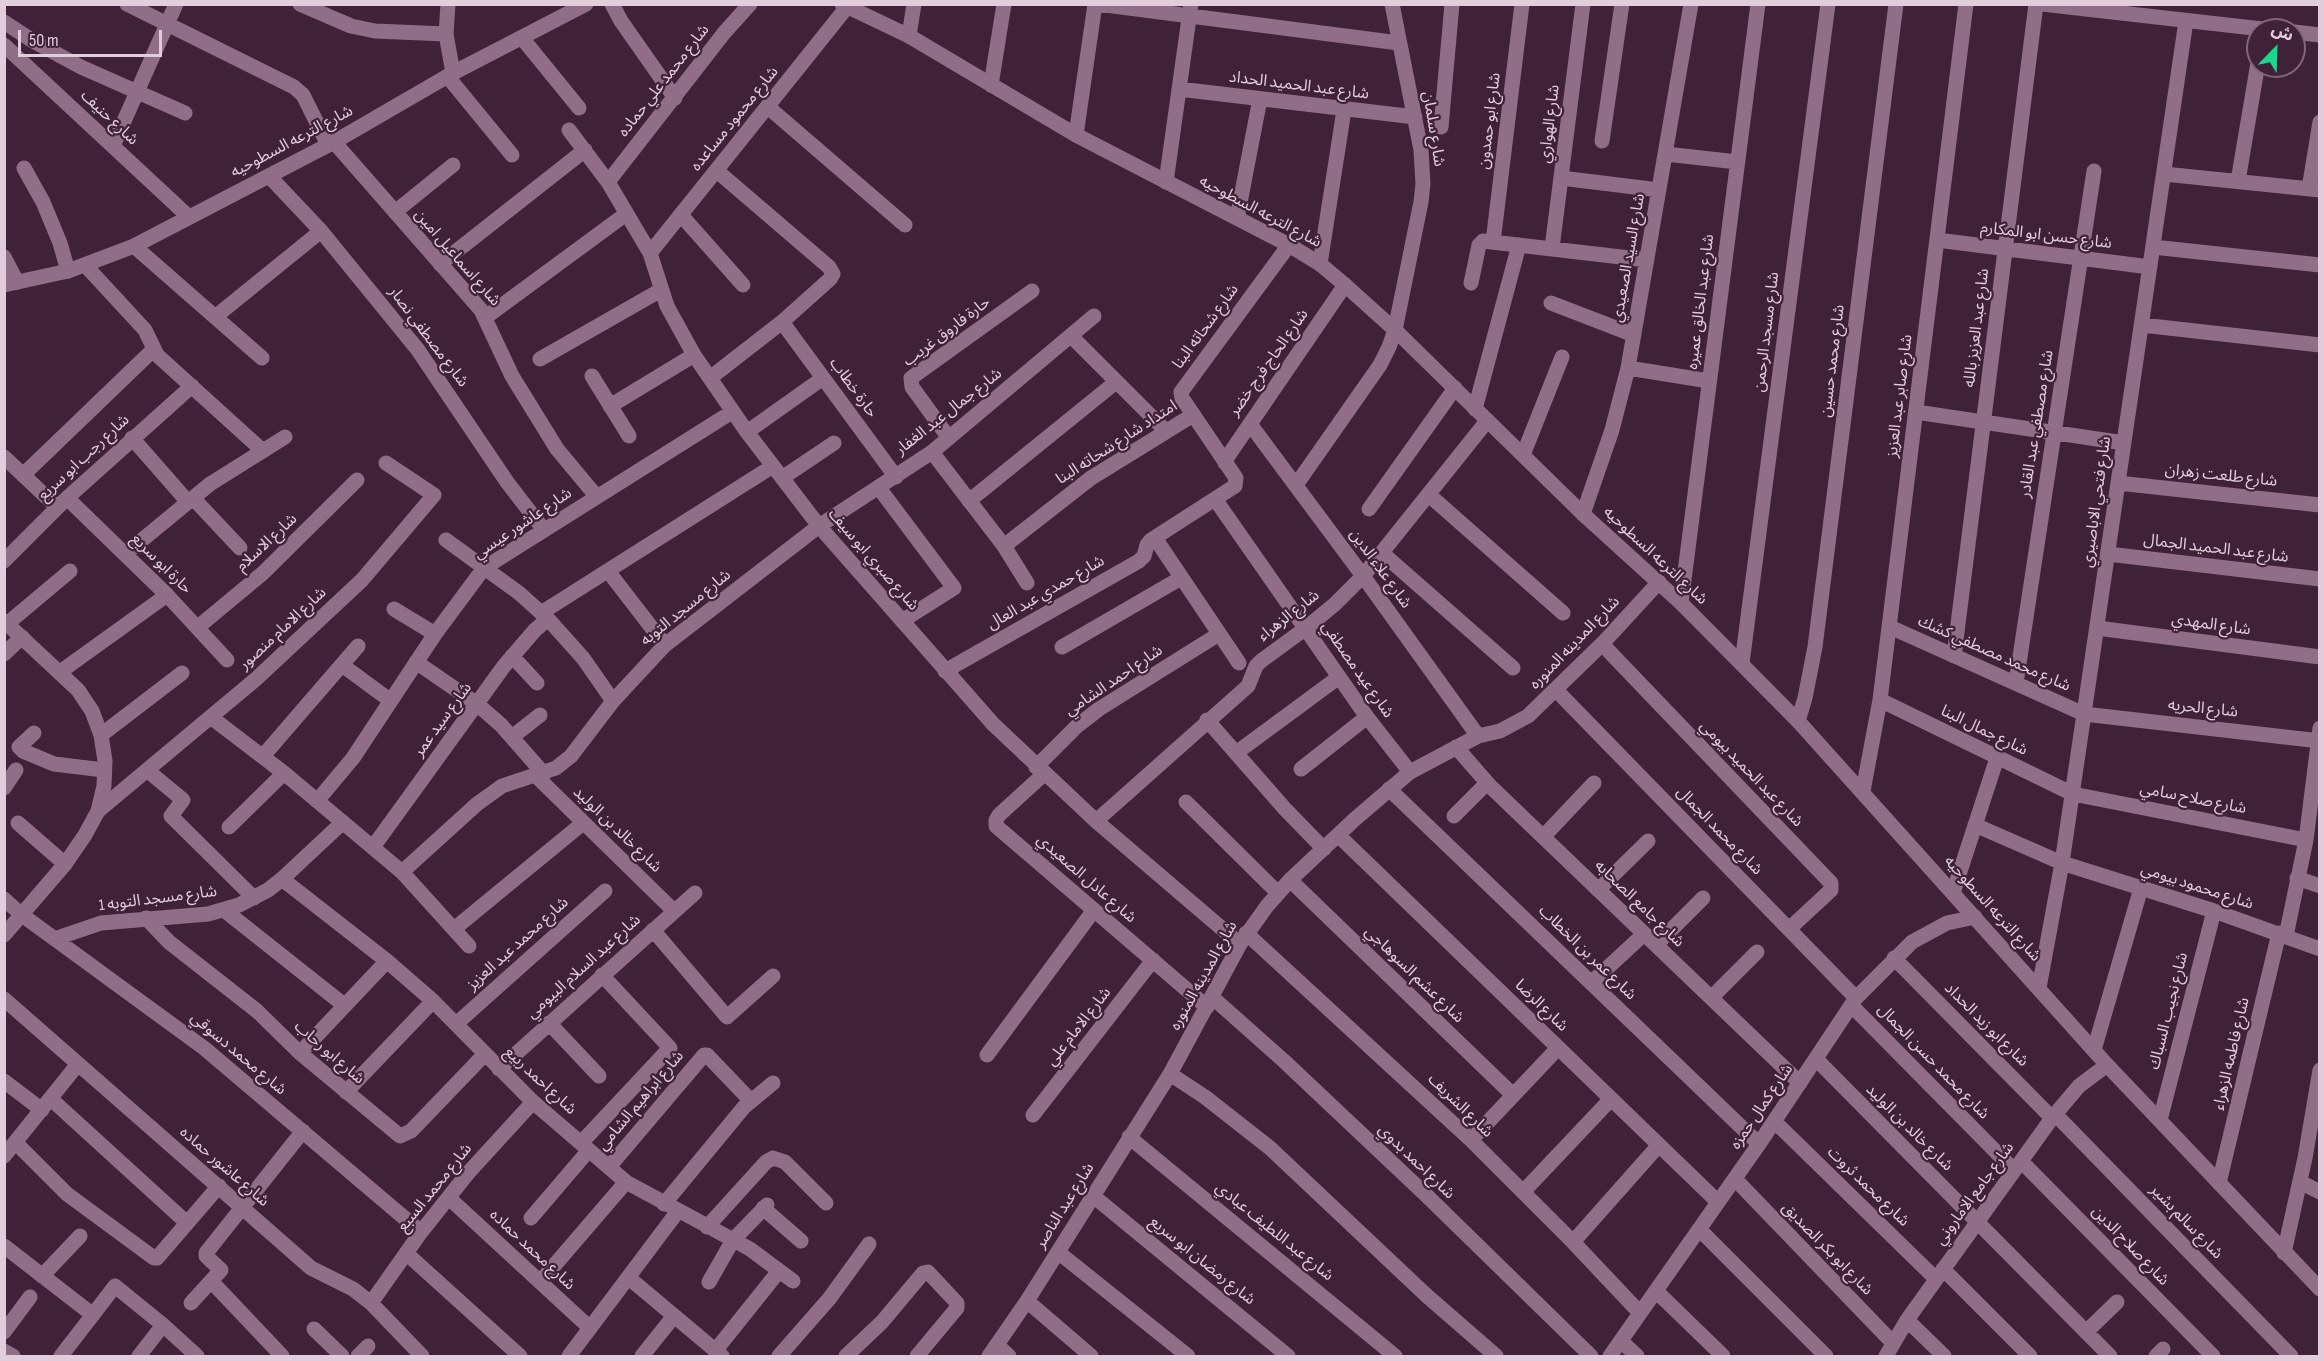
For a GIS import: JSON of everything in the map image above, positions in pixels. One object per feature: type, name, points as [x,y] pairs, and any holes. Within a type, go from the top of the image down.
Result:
[{"type":"street","name":"شارع اسماعيل امين","points":[[127,4],[294,87],[303,95],[331,143],[395,212],[486,317],[512,376],[557,449],[597,497]]},
{"type":"street","points":[[113,146],[176,4]]},
{"type":"street","points":[[300,4],[333,21],[375,31],[446,34]]},
{"type":"street","points":[[448,4],[446,34],[451,75],[512,154]]},
{"type":"street","name":"شارع الترعه السطوحيه","points":[[11,283],[68,271],[134,246],[331,143],[451,75],[586,4]]},
{"type":"street","points":[[612,4],[621,21],[675,98]]},
{"type":"street","name":"شارع محمد علي حماده","points":[[608,182],[724,33],[750,4]]},
{"type":"street","points":[[909,36],[914,4]]},
{"type":"street","points":[[991,85],[1005,4]]},
{"type":"street","points":[[1076,135],[1097,4],[1190,10],[1399,43]]},
{"type":"street","name":"شارع سلمان","points":[[1392,4],[1421,150],[1423,184],[1395,330]]},
{"type":"street","points":[[1441,127],[1452,4]]},
{"type":"street","name":"شارع ابو حمدون","points":[[1492,242],[1522,4]]},
{"type":"street","name":"شارع الهواري","points":[[1552,248],[1583,4]]},
{"type":"street","points":[[1602,141],[1622,4]]},
{"type":"street","name":"شارع السيد الصعيدي","points":[[1583,514],[1612,430],[1628,368],[1691,4]]},
{"type":"street","name":"شارع عبد الخالق عميره","points":[[1681,603],[1758,4]]},
{"type":"street","name":"شارع مسجد الرحمن","points":[[1742,663],[1828,4]]},
{"type":"street","name":"شارع محمد حسين","points":[[1798,721],[1815,647],[1896,4]]},
{"type":"street","name":"شارع صابر عبد العزيز","points":[[1863,791],[1880,700],[1890,627],[1966,4]]},
{"type":"street","name":"شارع عبد العزيز بالله","points":[[1954,656],[2036,4]]},
{"type":"street","points":[[2042,4],[2246,28]]},
{"type":"street","name":"شارع الترعه السطوحيه","points":[[845,6],[909,36],[1076,135],[1289,245],[1320,264],[1345,285],[1395,330],[1583,514],[1659,582],[1742,663],[1863,791],[2107,1065],[2319,1289]]},
{"type":"street","name":"شارع محمود مساعده","points":[[650,253],[768,107],[845,6]]},
{"type":"street","points":[[1166,182],[1190,10]]},
{"type":"street","name":"شارع فتحي الاباصيري","points":[[2039,988],[2073,794],[2187,21]]},
{"type":"street","points":[[4,22],[72,63],[185,113]]},
{"type":"street","points":[[522,38],[579,108]]},
{"type":"street","name":"شارع حنيف","points":[[4,45],[189,217]]},
{"type":"street","points":[[2238,181],[2255,78]]},
{"type":"street","name":"شارع عبد الحميد الحداد","points":[[1179,89],[1415,117]]},
{"type":"street","points":[[1237,218],[1260,99]]},
{"type":"street","points":[[768,107],[905,225]]},
{"type":"street","points":[[1320,264],[1344,110]]},
{"type":"street","points":[[2164,174],[2314,189],[2319,122]]},
{"type":"street","name":"شارع صبري ابو سيف","points":[[568,130],[608,182],[650,253],[661,290],[679,331],[694,355],[732,412],[819,526],[993,724],[1040,770],[1096,821],[1243,939]]},
{"type":"street","points":[[440,264],[585,150]]},
{"type":"street","points":[[1666,154],[1737,162]]},
{"type":"street","points":[[395,212],[453,165]]},
{"type":"street","points":[[24,168],[43,202],[60,243],[68,271]]},
{"type":"street","points":[[710,378],[782,322],[833,274],[831,269],[717,171]]},
{"type":"street","name":"شارع مصطفي عبد القادر","points":[[2016,684],[2094,171]]},
{"type":"street","name":"شارع مصطفي نصار","points":[[269,176],[321,231],[418,350],[507,482],[544,530]]},
{"type":"street","points":[[1561,178],[1659,190]]},
{"type":"street","points":[[486,317],[626,214]]},
{"type":"street","points":[[681,215],[743,285]]},
{"type":"street","points":[[215,317],[321,231]]},
{"type":"street","name":"شارع حسن ابو المكارم","points":[[1937,240],[2150,267]]},
{"type":"street","points":[[1471,283],[1480,243],[1483,241],[1647,260]]},
{"type":"street","points":[[1476,409],[1519,244]]},
{"type":"street","name":"شارع شحاته البنا","points":[[1215,500],[1236,484],[1236,478],[1182,398],[1181,392],[1289,245]]},
{"type":"street","points":[[134,246],[262,358]]},
{"type":"street","points":[[2153,247],[2319,266]]},
{"type":"street","points":[[4,257],[11,283]]},
{"type":"street","points":[[85,265],[145,330],[153,351],[263,451]]},
{"type":"street","name":"شارع الحاج فرج خضر","points":[[1225,463],[1345,285]]},
{"type":"street","points":[[540,358],[661,290]]},
{"type":"street","name":"حارة فاروق غريب","points":[[950,438],[912,387],[910,378],[1032,291]]},
{"type":"street","points":[[1551,303],[1634,335]]},
{"type":"street","name":"شارع جمال عبد الغفار","points":[[819,526],[932,452],[1094,316]]},
{"type":"street","name":"حارة خطاب","points":[[782,322],[896,477]]},
{"type":"street","points":[[2142,325],[2319,345]]},
{"type":"street","points":[[1296,485],[1380,365],[1395,330]]},
{"type":"street","points":[[1071,336],[1166,430]]},
{"type":"street","points":[[23,475],[153,351]]},
{"type":"street","points":[[610,406],[694,355]]},
{"type":"street","points":[[1523,455],[1562,357]]},
{"type":"street","points":[[1628,368],[1709,381]]},
{"type":"street","points":[[592,376],[629,436]]},
{"type":"street","points":[[747,432],[824,378]]},
{"type":"street","points":[[969,501],[1116,382]]},
{"type":"street","name":"شارع رجب ابو سريع","points":[[4,561],[62,503],[192,386]]},
{"type":"street","points":[[1369,509],[1455,388]]},
{"type":"street","name":"شارع عاشور عيسي","points":[[317,801],[353,758],[435,634],[484,568],[732,412]]},
{"type":"street","points":[[1916,412],[2124,443]]},
{"type":"street","name":"امتداد شارع شحاته البنا","points":[[1004,546],[1091,478],[1193,415]]},
{"type":"street","name":"شارع الزهراء","points":[[1096,821],[1248,686],[1256,666],[1261,661],[1335,604],[1363,576],[1487,421]]},
{"type":"street","name":"شارع علاء الدين","points":[[1250,424],[1478,736]]},
{"type":"street","points":[[125,554],[210,484],[285,437]]},
{"type":"street","points":[[132,438],[240,548]]},
{"type":"street","name":"شارع سيد عمر","points":[[373,847],[512,656],[545,616],[608,571],[778,472],[834,443]]},
{"type":"street","points":[[932,452],[1004,546],[1027,583]]},
{"type":"street","name":"حارة ابو سريع","points":[[4,457],[23,475],[125,554],[198,627],[227,660]]},
{"type":"street","name":"شارع الامام منصور","points":[[98,811],[256,680],[362,580],[434,495],[386,463]]},
{"type":"street","name":"شارع الاسلام","points":[[198,627],[263,573],[357,480]]},
{"type":"street","name":"شارع طلعت زهران","points":[[2118,483],[2319,505]]},
{"type":"street","points":[[879,488],[954,588],[902,621]]},
{"type":"street","points":[[1429,495],[1563,613]]},
{"type":"street","points":[[1215,500],[1155,538],[1239,663]]},
{"type":"street","name":"شارع عيد مصطفي","points":[[1215,500],[1367,717],[1410,772]]},
{"type":"street","name":"شارع مسجد التوبه","points":[[402,872],[485,798],[502,786],[556,768],[571,756],[613,701],[665,645],[819,526]]},
{"type":"street","name":"شارع حمدي عبد العال","points":[[945,671],[1139,561],[1144,556],[1149,542],[1155,538]]},
{"type":"street","points":[[446,540],[519,593],[545,616],[583,658],[613,701]]},
{"type":"street","points":[[1382,553],[1513,668]]},
{"type":"street","name":"شارع عبد الحميد الجمال","points":[[2108,554],[2319,579]]},
{"type":"street","points":[[4,935],[64,864],[85,835],[98,811],[104,786],[101,735],[92,711],[78,690],[6,622],[70,571]]},
{"type":"street","points":[[608,571],[665,645]]},
{"type":"street","points":[[1062,647],[1181,578]]},
{"type":"street","name":"شارع المدينه المنوره","points":[[1170,1074],[1243,939],[1290,880],[1410,772],[1478,736],[1500,731],[1528,716],[1602,644],[1659,582]]},
{"type":"street","points":[[60,672],[167,595]]},
{"type":"street","points":[[394,609],[435,634]]},
{"type":"street","name":"شارع محمد مصطفي كشك","points":[[1890,627],[2084,714]]},
{"type":"street","name":"شارع المهدي","points":[[2097,628],[2319,657]]},
{"type":"street","name":"شارع احمد الشامي","points":[[1040,770],[1077,726],[1219,634]]},
{"type":"street","points":[[4,654],[22,637]]},
{"type":"street","name":"شارع عبد الحميد بيومي","points":[[1602,644],[1831,883],[1831,890],[1789,929]]},
{"type":"street","points":[[263,756],[358,646]]},
{"type":"street","points":[[512,656],[537,683]]},
{"type":"street","name":"شارع خالد بن الوليد","points":[[416,662],[477,704],[512,737],[539,775],[583,823],[674,911]]},
{"type":"street","points":[[342,665],[391,701]]},
{"type":"street","points":[[101,735],[182,673]]},
{"type":"street","points":[[1236,753],[1339,677]]},
{"type":"street","name":"شارع محمد الجمال","points":[[1556,690],[1789,929],[1854,1001]]},
{"type":"street","name":"شارع جمال البنا","points":[[1880,700],[2073,794]]},
{"type":"street","name":"شارع الحريه","points":[[2084,714],[2319,736]]},
{"type":"street","points":[[512,737],[540,715]]},
{"type":"street","points":[[212,717],[284,773],[402,872],[469,946]]},
{"type":"street","points":[[1301,769],[1367,717]]},
{"type":"street","points":[[1208,720],[1285,809],[1324,849]]},
{"type":"street","points":[[34,733],[19,747],[23,751],[54,764],[104,770]]},
{"type":"street","name":"شارع فاطمه الزهراء","points":[[2219,1183],[2315,808],[2319,736]]},
{"type":"street","name":"شارع جامع الصحابه","points":[[1456,747],[1487,783],[1800,1083]]},
{"type":"street","points":[[1953,893],[1997,758]]},
{"type":"street","points":[[4,788],[16,770]]},
{"type":"street","name":"شارع عادل الصعيدي","points":[[1040,770],[999,815],[996,826],[1153,960],[1210,1002]]},
{"type":"street","points":[[147,771],[183,800],[171,816],[254,898]]},
{"type":"street","points":[[229,827],[284,773]]},
{"type":"street","points":[[1454,816],[1487,783]]},
{"type":"street","points":[[1543,837],[1594,783]]},
{"type":"street","name":"شارع عمر بن الخطاب","points":[[1389,789],[1759,1144]]},
{"type":"street","name":"شارع صلاح سامي","points":[[2073,794],[2306,840]]},
{"type":"street","points":[[1186,801],[1278,893]]},
{"type":"street","name":"شارع مسجد التوبه 1","points":[[57,938],[101,923],[208,914],[254,898],[282,879],[343,822]]},
{"type":"street","points":[[18,823],[64,864]]},
{"type":"street","points":[[454,929],[583,823]]},
{"type":"street","name":"شارع محمود بيومي","points":[[1975,825],[2062,863],[2214,911],[2319,949]]},
{"type":"street","name":"شارع الرضا","points":[[1338,836],[1719,1202]]},
{"type":"street","points":[[1598,890],[1648,841]]},
{"type":"street","points":[[2298,878],[2319,886]]},
{"type":"street","name":"شارع احمد ربيع","points":[[282,879],[387,961],[433,1001],[533,1102],[626,1182],[757,1254],[793,1281]]},
{"type":"street","name":"شارع عشم السوهاجي","points":[[1290,880],[1513,1095]]},
{"type":"street","points":[[2094,1050],[2141,888]]},
{"type":"street","name":"شارع محمد عبد العزيز","points":[[456,1024],[605,891]]},
{"type":"street","name":"شارع عبد السلام البيومي","points":[[499,1069],[694,893]]},
{"type":"street","points":[[1656,945],[1703,898]]},
{"type":"street","name":"شارع محمد دسوقي","points":[[4,899],[22,915],[57,938],[204,1048],[421,1232]]},
{"type":"street","points":[[224,910],[344,1005]]},
{"type":"street","points":[[987,1055],[1094,910]]},
{"type":"street","name":"شارع نجيب السباك","points":[[2160,1120],[2214,911]]},
{"type":"street","name":"شارع كمال حمزه","points":[[1610,1356],[1735,1179],[1854,1001],[1912,942],[1947,923],[1975,917]]},
{"type":"street","name":"شارع ابو رحاب","points":[[146,918],[169,942],[257,1011],[300,1053],[400,1136],[411,1131],[485,1054]]},
{"type":"street","points":[[653,930],[727,1017],[773,976]]},
{"type":"street","points":[[1591,983],[1644,934]]},
{"type":"street","name":"شارع الشريف","points":[[1243,939],[1471,1140],[1574,1242],[1640,1313]]},
{"type":"street","points":[[1711,998],[1757,952]]},
{"type":"street","name":"شارع ابو زيد الحداد","points":[[1894,958],[2053,1116]]},
{"type":"street","name":"شارع الامام علي","points":[[1033,1115],[1153,960]]},
{"type":"street","points":[[300,1053],[387,961]]},
{"type":"street","points":[[531,1218],[585,1146],[670,1050],[670,1046],[602,975]]},
{"type":"street","name":"شارع عاشور حماده","points":[[4,999],[312,1268],[353,1289],[371,1303],[422,1356]]},
{"type":"street","points":[[346,1092],[433,1001]]},
{"type":"street","name":"شارع محمد حسن الجمال","points":[[1854,1001],[2017,1166]]},
{"type":"street","name":"شارع احمد بدوي","points":[[1210,1002],[1284,1061],[1591,1356]]},
{"type":"street","points":[[549,1023],[599,1076]]},
{"type":"street","points":[[1471,1140],[1558,1048]]},
{"type":"street","name":"شارع ابراهيم الشامي","points":[[609,1167],[704,1055],[707,1055],[751,1101]]},
{"type":"street","name":"شارع خالد بن الوليد","points":[[1816,1059],[2110,1356]]},
{"type":"street","points":[[4,1156],[78,1064]]},
{"type":"street","name":"شارع جامع الاماروني","points":[[1890,1350],[1907,1320],[1939,1274],[2053,1116],[2079,1086],[2107,1065]]},
{"type":"street","points":[[2284,1253],[2316,1111],[2319,1070]]},
{"type":"street","points":[[1170,1074],[1214,1103],[1270,1148],[1426,1295],[1496,1356]]},
{"type":"street","name":"شارع عبد الناصر","points":[[993,1351],[1170,1074]]},
{"type":"street","points":[[4,1081],[47,1104],[187,1223]]},
{"type":"street","points":[[569,1356],[629,1278],[671,1208],[736,1115],[773,1083]]},
{"type":"street","points":[[1523,1192],[1611,1099]]},
{"type":"street","name":"شارع محمد السبع","points":[[371,1303],[421,1232],[468,1173],[533,1102]]},
{"type":"street","name":"شارع سالم بشير","points":[[2053,1116],[2291,1356]]},
{"type":"street","name":"شارع محمد ثروت","points":[[1774,1121],[2031,1356]]},
{"type":"street","points":[[191,1303],[221,1269],[206,1256],[206,1253],[303,1131]]},
{"type":"street","name":"شارع عبد اللطيف عبادي","points":[[1129,1137],[1395,1356]]},
{"type":"street","points":[[16,1143],[68,1194],[154,1258],[157,1258],[219,1186]]},
{"type":"street","points":[[1574,1242],[1659,1145]]},
{"type":"street","points":[[707,1227],[773,1158],[784,1162],[826,1203]]},
{"type":"street","name":"شارع صلاح الدين","points":[[2017,1166],[2213,1356]]},
{"type":"street","name":"شارع ابو بكر الصديق","points":[[1735,1179],[1890,1350]]},
{"type":"street","points":[[540,1282],[626,1182]]},
{"type":"street","points":[[2300,1182],[2319,1192]]},
{"type":"street","name":"شارع رمضان ابو سريع","points":[[1092,1195],[1288,1356]]},
{"type":"street","name":"شارع محمد حماده","points":[[449,1198],[590,1328]]},
{"type":"street","points":[[708,1282],[733,1240],[765,1206],[801,1241]]},
{"type":"street","points":[[1700,1229],[1826,1356]]},
{"type":"street","points":[[42,1276],[80,1236]]},
{"type":"street","points":[[779,1356],[829,1299],[869,1244]]},
{"type":"street","points":[[4,1246],[93,1315]]},
{"type":"street","points":[[1058,1251],[1188,1356]]},
{"type":"street","points":[[406,1253],[520,1356]]},
{"type":"street","points":[[629,1278],[718,1354],[779,1271]]},
{"type":"street","points":[[846,1356],[882,1322],[923,1273],[929,1273],[957,1303],[957,1308],[917,1356]]},
{"type":"street","points":[[211,1281],[282,1356]]},
{"type":"street","points":[[61,1356],[116,1286],[196,1356]]},
{"type":"street","points":[[1656,1291],[1723,1356]]},
{"type":"street","points":[[4,1332],[30,1297]]},
{"type":"street","points":[[1027,1301],[1091,1356]]},
{"type":"street","points":[[2086,1332],[2117,1302]]},
{"type":"street","points":[[642,1356],[674,1316]]},
{"type":"street","points":[[1907,1320],[1944,1356]]},
{"type":"street","points":[[139,1356],[163,1325]]},
{"type":"street","points":[[314,1329],[342,1356]]},
{"type":"street","points":[[1621,1341],[1637,1356]]},
{"type":"street","points":[[4,1351],[13,1356]]},
{"type":"street","points":[[993,1351],[1009,1356]]}]
